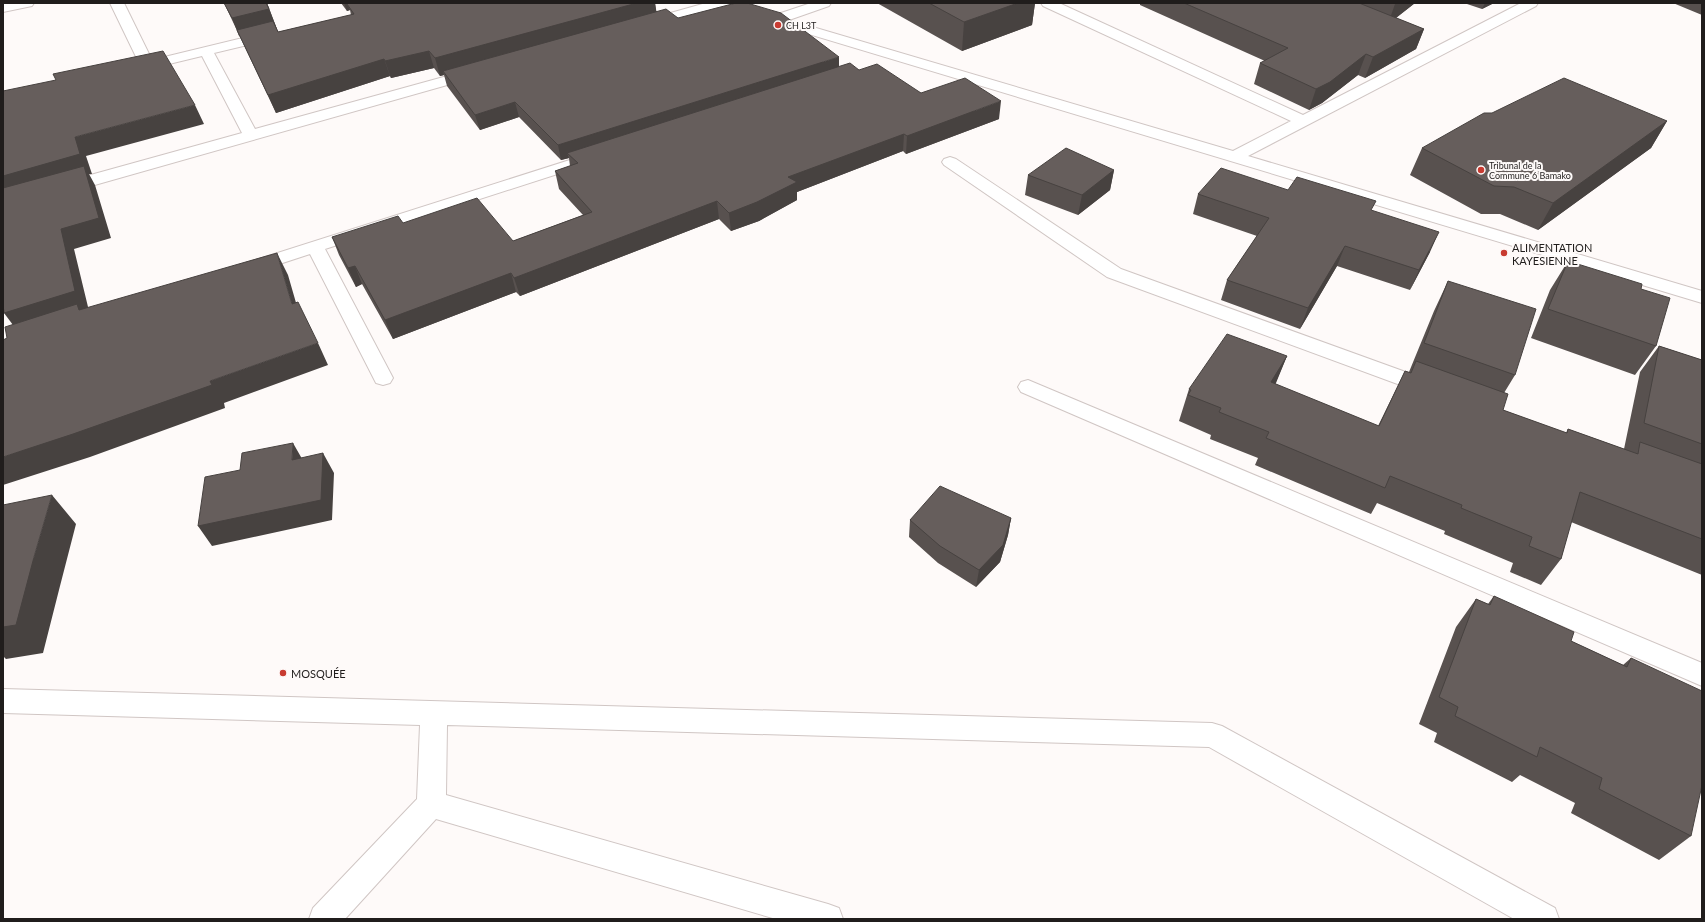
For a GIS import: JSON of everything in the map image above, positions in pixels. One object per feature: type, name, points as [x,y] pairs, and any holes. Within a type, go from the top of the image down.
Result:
[{"type":"street","points":[[3,8],[27,3]]},
{"type":"street","points":[[117,3],[147,65]]},
{"type":"street","points":[[636,27],[720,3],[1702,296]]},
{"type":"street","points":[[775,20],[824,3]]},
{"type":"street","points":[[1048,3],[1303,121]]},
{"type":"street","points":[[1234,156],[1531,3]]},
{"type":"street","points":[[124,71],[288,30]]},
{"type":"street","points":[[1423,45],[1438,51]]},
{"type":"street","points":[[206,51],[251,136]]},
{"type":"street","points":[[871,67],[901,58]]},
{"type":"street","points":[[48,192],[489,68]]},
{"type":"street","points":[[239,271],[616,150]]},
{"type":"street","points":[[950,162],[1114,273],[1449,396]]},
{"type":"street","points":[[315,247],[384,378]]},
{"type":"street","points":[[1028,387],[1702,676]]},
{"type":"street","points":[[3,701],[1212,735],[1544,919]]},
{"type":"street","points":[[324,919],[431,804],[434,713]]},
{"type":"street","points":[[431,804],[828,919]]},
{"type":"building","points":[[224,3],[266,3],[269,9],[232,18]]},
{"type":"building","points":[[637,3],[435,58],[429,51],[385,61],[384,59],[268,95],[237,30],[273,21],[278,32],[354,14],[347,4]]},
{"type":"building","points":[[736,3],[747,3],[781,13],[839,57],[558,145],[515,102],[475,115],[443,71],[666,9],[678,18]]},
{"type":"building","points":[[929,3],[1018,3],[964,22]]},
{"type":"building","points":[[1184,3],[1359,3],[1424,29],[1373,57],[1366,54],[1330,82],[1316,89],[1260,63],[1288,48]]},
{"type":"building","points":[[163,51],[195,105],[75,137],[80,154],[3,176],[3,91],[56,80],[53,74]]},
{"type":"building","points":[[850,63],[859,70],[877,64],[921,93],[965,78],[1001,101],[907,136],[904,134],[788,177],[797,182],[757,202],[729,213],[717,201],[514,278],[511,273],[385,320],[355,266],[348,268],[332,237],[398,216],[403,223],[477,198],[513,241],[592,212],[555,171],[578,163],[567,153]]},
{"type":"building","points":[[1564,78],[1667,121],[1553,203],[1514,187],[1494,186],[1422,148],[1484,113],[1492,113]]},
{"type":"building","points":[[1066,148],[1114,170],[1082,195],[1028,175]]},
{"type":"building","points":[[84,166],[99,218],[61,229],[75,291],[4,313],[3,188]]},
{"type":"building","points":[[1221,168],[1288,190],[1297,177],[1376,201],[1371,210],[1439,232],[1419,270],[1345,246],[1308,308],[1227,280],[1269,218],[1198,194]]},
{"type":"building","points":[[277,253],[292,304],[298,302],[318,343],[210,381],[212,385],[3,457],[3,340],[7,338],[5,327],[77,304],[79,310]]},
{"type":"building","points":[[1568,261],[1642,284],[1641,289],[1670,298],[1656,346],[1548,309]]},
{"type":"building","points":[[1448,281],[1536,309],[1515,375],[1424,343]]},
{"type":"building","points":[[1227,334],[1287,356],[1271,382],[1379,426],[1405,371],[1411,373],[1416,361],[1508,394],[1503,410],[1567,433],[1568,429],[1638,454],[1640,442],[1702,464],[1702,539],[1580,492],[1561,559],[1529,546],[1532,537],[1461,508],[1462,505],[1390,476],[1385,488],[1266,438],[1269,432],[1219,412],[1221,408],[1188,395],[1191,390],[1189,389]]},
{"type":"building","points":[[1659,346],[1702,360],[1702,444],[1644,423]]},
{"type":"building","points":[[293,443],[292,460],[323,453],[321,500],[198,526],[205,477],[240,470],[242,453]]},
{"type":"building","points":[[940,486],[1011,518],[1003,545],[979,570],[940,546],[910,520]]},
{"type":"building","points":[[52,495],[16,625],[3,627],[3,505]]},
{"type":"building","points":[[1494,596],[1574,632],[1571,641],[1627,667],[1631,658],[1702,691],[1702,785],[1691,836],[1599,789],[1602,778],[1540,747],[1537,757],[1455,716],[1458,707],[1439,697],[1476,599],[1490,605]]},
{"type":"place","name":"CH L3T","points":[[778,25]]},
{"type":"place","name":"Tribunal de la Commune 6 Bamako","points":[[1481,170]]},
{"type":"place","name":"ALIMENTATION KAYESIENNE","points":[[1504,253]]},
{"type":"place","name":"MOSQUÉE","points":[[283,673]]}]
